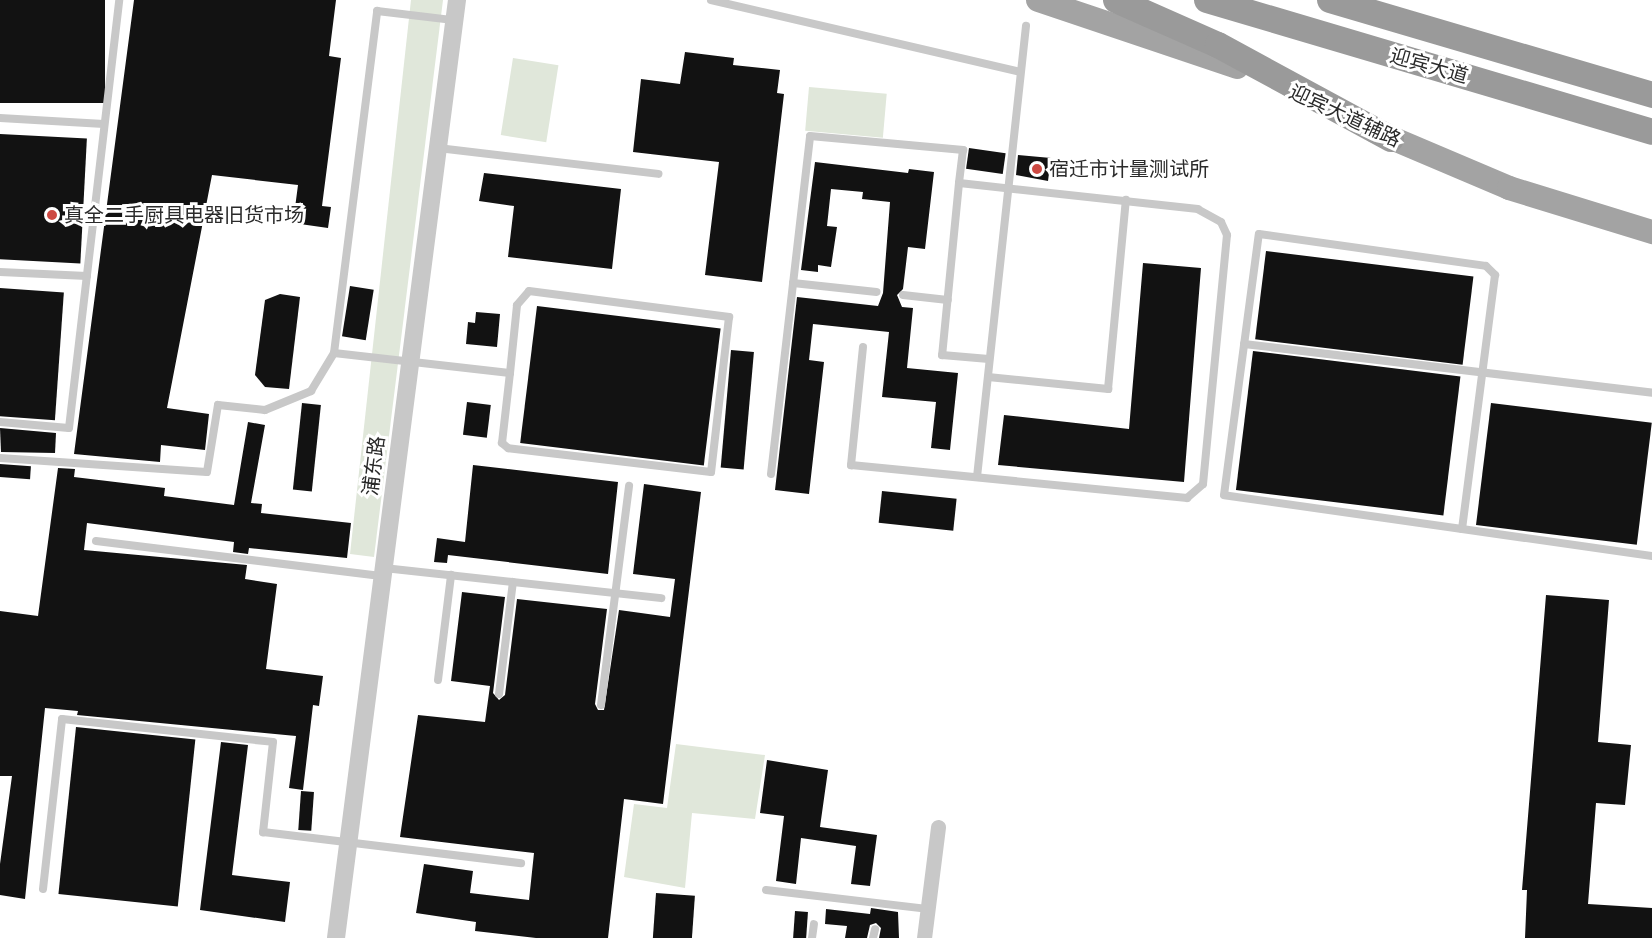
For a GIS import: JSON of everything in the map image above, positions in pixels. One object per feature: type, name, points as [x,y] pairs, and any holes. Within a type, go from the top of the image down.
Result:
[{"type":"highway","points":[[1116,0],[1218,45],[1391,139]]},
{"type":"highway","name":"迎宾大道","points":[[1206,0],[1652,132]]},
{"type":"highway","name":"迎宾大道","points":[[1330,0],[1652,95]]},
{"type":"main road","name":"迎宾大道辅路","points":[[1038,0],[1204,53],[1391,139],[1509,188],[1652,232]]},
{"type":"street","name":"浦东路","points":[[336,938],[457,0]]},
{"type":"street","points":[[924,938],[938,827]]},
{"type":"lane","points":[[0,422],[69,428],[119,0]]},
{"type":"lane","points":[[711,0],[1020,72]]},
{"type":"lane","points":[[0,458],[207,472],[218,405],[265,410],[289,403],[311,391],[334,353],[377,11],[455,20]]},
{"type":"lane","points":[[977,477],[1026,26]]},
{"type":"lane","points":[[0,118],[105,124]]},
{"type":"lane","points":[[771,474],[810,136],[963,150],[942,355],[989,359]]},
{"type":"lane","points":[[438,148],[658,174]]},
{"type":"lane","points":[[863,347],[850,465],[1187,498],[1203,484],[1227,235],[1221,222],[1198,209],[959,183]]},
{"type":"lane","points":[[988,377],[1107,389],[1126,200]]},
{"type":"lane","points":[[1462,530],[1495,275],[1486,266],[1259,234],[1224,495],[1462,530],[1652,556]]},
{"type":"lane","points":[[0,272],[87,276]]},
{"type":"lane","points":[[793,283],[878,292]]},
{"type":"lane","points":[[529,291],[729,316],[711,472],[508,448],[502,444],[510,373],[517,305],[519,298],[529,291]]},
{"type":"lane","points":[[903,295],[948,300]]},
{"type":"lane","points":[[1244,344],[1652,393]]},
{"type":"lane","points":[[334,353],[510,373]]},
{"type":"lane","points":[[601,705],[629,486]]},
{"type":"lane","points":[[96,541],[383,572],[451,575],[661,598]]},
{"type":"lane","points":[[438,680],[451,575]]},
{"type":"lane","points":[[499,694],[513,582]]},
{"type":"lane","points":[[43,889],[62,719],[273,742],[263,832],[521,863]]},
{"type":"lane","points":[[766,890],[927,909]]},
{"type":"lane","points":[[812,938],[814,924]]},
{"type":"lane","points":[[873,938],[874,929]]},
{"type":"shaded area","points":[[411,0],[443,0],[374,557],[350,554]]},
{"type":"shaded area","points":[[513,58],[558,65],[546,142],[501,135]]},
{"type":"shaded area","points":[[809,87],[887,94],[883,138],[805,131]]},
{"type":"shaded area","points":[[676,744],[765,755],[755,819],[692,813],[685,888],[624,877],[634,804],[667,808]]},
{"type":"building","points":[[0,0],[105,0],[105,103],[0,103]]},
{"type":"building","points":[[134,0],[336,0],[329,56],[341,58],[322,206],[331,207],[328,228],[293,223],[298,185],[212,175],[167,408],[209,414],[205,450],[161,445],[160,462],[74,454]]},
{"type":"building","points":[[685,52],[734,58],[733,65],[780,70],[777,93],[784,94],[762,282],[705,275],[719,162],[633,152],[641,79],[680,84]]},
{"type":"building","points":[[0,134],[87,139],[80,263],[0,259]]},
{"type":"building","points":[[969,148],[1006,153],[1003,174],[966,169]]},
{"type":"building","points":[[1018,155],[1051,158],[1048,181],[1016,175]]},
{"type":"building","points":[[815,162],[908,173],[909,169],[934,172],[925,249],[908,247],[903,289],[897,295],[902,307],[913,308],[907,368],[958,373],[950,450],[931,448],[936,402],[882,397],[889,332],[813,324],[809,360],[824,362],[809,494],[775,490],[797,297],[878,306],[883,293],[890,202],[862,199],[863,192],[831,189],[827,226],[837,227],[831,267],[818,265],[818,272],[801,270]]},
{"type":"building","points":[[484,173],[621,189],[612,269],[508,257],[514,206],[479,201]]},
{"type":"building","points":[[1266,251],[1473,276],[1463,365],[1255,339]]},
{"type":"building","points":[[1143,263],[1201,268],[1184,482],[998,465],[1004,415],[1129,429]]},
{"type":"building","points":[[350,286],[374,290],[366,340],[342,336]]},
{"type":"building","points":[[0,288],[64,292],[55,420],[0,416]]},
{"type":"building","points":[[280,294],[300,297],[289,389],[265,387],[255,375],[265,300]]},
{"type":"building","points":[[537,306],[721,329],[704,466],[520,443]]},
{"type":"building","points":[[476,312],[500,314],[497,347],[466,344],[468,322],[475,323]]},
{"type":"building","points":[[731,350],[754,352],[744,470],[721,468]]},
{"type":"building","points":[[1253,351],[1460,376],[1443,515],[1236,490]]},
{"type":"building","points":[[467,402],[491,405],[487,438],[463,435]]},
{"type":"building","points":[[302,403],[321,405],[312,492],[293,490]]},
{"type":"building","points":[[1491,403],[1652,423],[1637,545],[1476,525]]},
{"type":"building","points":[[248,422],[265,425],[251,503],[262,504],[261,513],[351,523],[347,558],[249,548],[248,554],[233,552],[234,542],[87,523],[84,550],[247,565],[245,579],[277,584],[266,669],[323,676],[319,706],[313,705],[303,790],[289,788],[296,736],[77,715],[78,711],[45,708],[25,899],[0,895],[0,864],[12,776],[0,776],[0,611],[38,616],[58,468],[75,469],[74,477],[165,488],[164,496],[234,505]]},
{"type":"building","points":[[0,428],[56,433],[55,453],[1,452]]},
{"type":"building","points":[[0,464],[31,466],[30,479],[0,477]]},
{"type":"building","points":[[473,465],[618,482],[608,574],[448,555],[447,563],[434,562],[437,538],[465,542]]},
{"type":"building","points":[[644,484],[701,492],[663,804],[624,799],[608,938],[536,938],[475,931],[476,922],[416,913],[424,864],[473,871],[470,893],[529,900],[534,853],[400,837],[418,715],[485,722],[490,686],[451,681],[462,592],[505,597],[493,693],[499,700],[505,695],[517,599],[607,609],[595,704],[598,710],[604,710],[619,610],[670,617],[675,579],[633,574]]},
{"type":"building","points":[[882,491],[957,499],[953,531],[879,523]]},
{"type":"building","points":[[1546,595],[1609,600],[1598,742],[1631,745],[1625,805],[1596,803],[1588,904],[1652,908],[1652,938],[1525,938],[1527,890],[1522,890]]},
{"type":"building","points":[[76,727],[195,740],[178,907],[58,894]]},
{"type":"building","points":[[221,742],[248,745],[232,875],[290,882],[285,922],[200,910]]},
{"type":"building","points":[[767,760],[828,770],[820,827],[877,835],[870,886],[851,884],[856,846],[801,838],[796,884],[776,881],[784,816],[760,813]]},
{"type":"building","points":[[301,791],[314,792],[311,831],[298,830]]},
{"type":"building","points":[[656,893],[695,896],[692,938],[653,938]]},
{"type":"building","points":[[871,908],[898,912],[899,938],[879,938],[881,928],[876,923],[870,925],[867,938],[845,938],[847,926],[825,924],[826,909],[870,914]]},
{"type":"building","points":[[795,911],[808,912],[806,938],[793,938]]},
{"type":"place","name":"宿迁市计量测试所","points":[[1037,169]]},
{"type":"place","name":"真全二手厨具电器旧货市场","points":[[52,215]]}]
